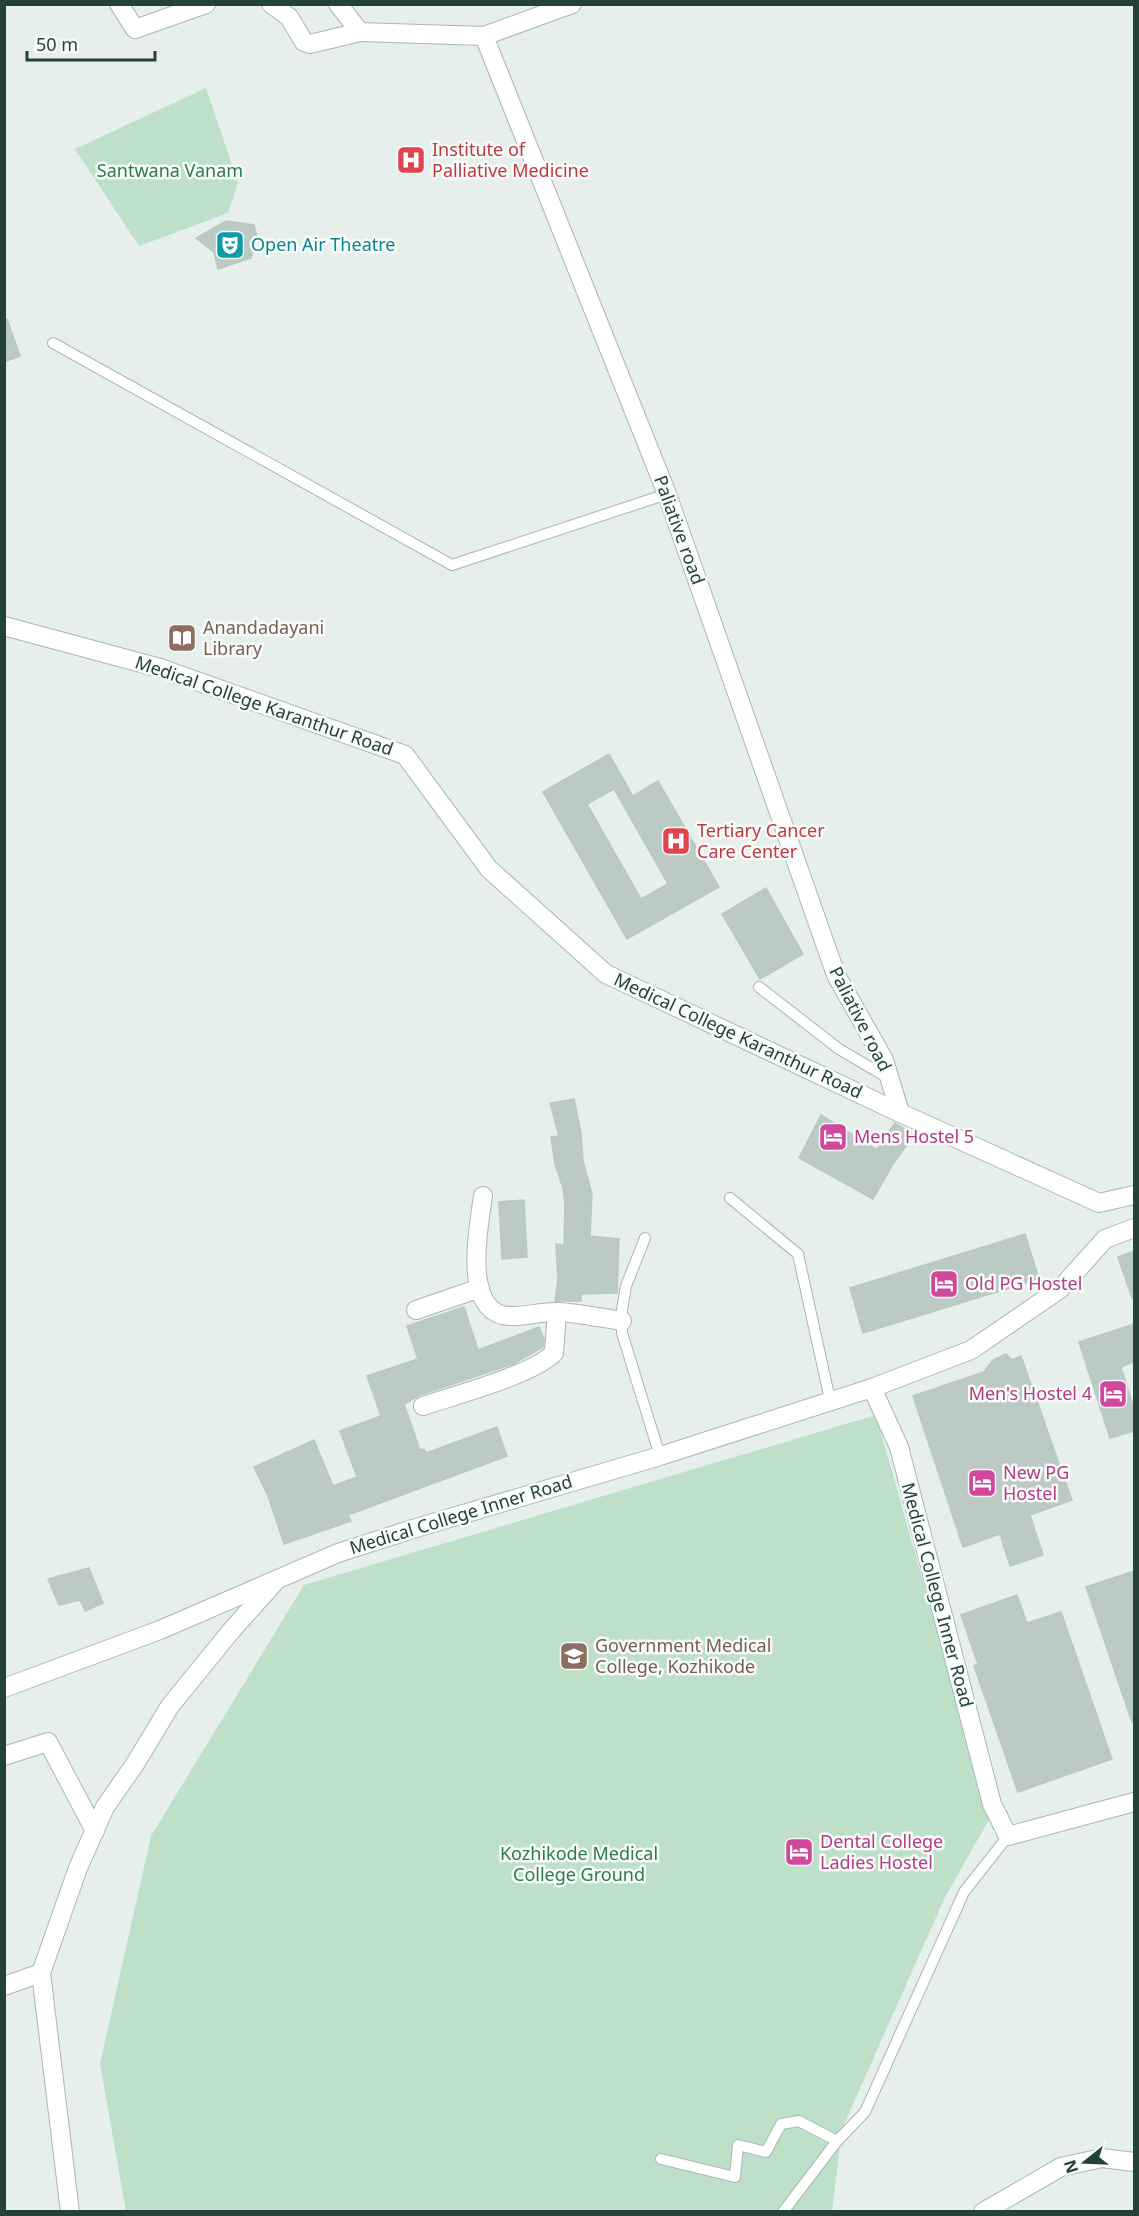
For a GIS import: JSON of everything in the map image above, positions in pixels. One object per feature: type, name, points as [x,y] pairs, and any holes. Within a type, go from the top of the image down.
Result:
[{"type":"street","points":[[119,4],[135,29],[206,4]]},
{"type":"street","points":[[271,4],[289,17],[304,42],[310,44],[360,32],[484,36],[572,4]]},
{"type":"street","points":[[338,4],[360,32]]},
{"type":"street","name":"Paliative road","points":[[484,36],[667,494],[836,975],[884,1059],[900,1113]]},
{"type":"street","name":"Medical College Karanthur Road","points":[[4,626],[160,668],[405,755],[489,869],[606,974],[900,1113],[1099,1203],[1134,1195]]},
{"type":"street","points":[[483,1196],[476,1252],[482,1297],[492,1311],[505,1316],[557,1312],[622,1321]]},
{"type":"street","points":[[872,1388],[972,1350],[1060,1289],[1105,1239],[1134,1228]]},
{"type":"street","points":[[416,1310],[480,1288]]},
{"type":"street","points":[[423,1406],[546,1362],[554,1353],[557,1312]]},
{"type":"street","name":"Medical College Inner Road","points":[[70,2211],[41,1973],[78,1869],[105,1807],[135,1764],[170,1706],[231,1631],[280,1577],[338,1553],[660,1456],[872,1388],[899,1447],[992,1804],[1008,1836]]},
{"type":"street","points":[[4,1688],[160,1630],[280,1577]]},
{"type":"street","points":[[4,1756],[48,1742],[95,1831]]},
{"type":"street","points":[[1008,1836],[1134,1802]]},
{"type":"street","points":[[4,1986],[41,1973]]},
{"type":"street","points":[[983,2211],[1005,2205],[1061,2168],[1102,2158],[1134,2162]]},
{"type":"lane","points":[[53,343],[452,565],[667,494]]},
{"type":"lane","points":[[759,987],[839,1049],[890,1079]]},
{"type":"lane","points":[[730,1198],[798,1254],[830,1400]]},
{"type":"lane","points":[[645,1238],[626,1286],[622,1333],[660,1456]]},
{"type":"lane","points":[[783,2211],[837,2141],[865,2112],[964,1892],[1008,1836]]},
{"type":"lane","points":[[661,2159],[735,2176],[738,2145],[766,2152],[781,2124],[798,2121],[837,2141]]},
{"type":"green space","name":"Santwana Vanam","points":[[206,88],[238,183],[228,213],[139,246],[75,149]]},
{"type":"green space","name":"Kozhikode Medical College Ground","points":[[876,1415],[990,1818],[945,1897],[842,2129],[832,2211],[126,2211],[100,2064],[151,1836],[304,1585]]},
{"type":"building","name":"Open Air Theatre","points":[[226,221],[254,225],[257,236],[251,258],[218,269],[214,252],[196,238]]},
{"type":"building","points":[[4,319],[7,319],[20,356],[4,362]]},
{"type":"building","points":[[609,754],[633,796],[658,781],[719,887],[627,939],[543,792]],"holes":[[[614,789],[668,884],[641,899],[587,804]]]},
{"type":"building","points":[[766,888],[803,954],[760,979],[722,914]]},
{"type":"building","points":[[574,1099],[581,1133],[583,1161],[592,1194],[590,1236],[619,1239],[617,1293],[581,1294],[581,1301],[555,1301],[558,1280],[556,1244],[564,1245],[565,1204],[551,1137],[559,1136],[550,1103]]},
{"type":"building","name":"Mens Hostel 5","points":[[821,1115],[877,1150],[895,1123],[914,1135],[893,1164],[873,1199],[799,1158]]},
{"type":"building","points":[[524,1200],[527,1257],[502,1259],[499,1202]]},
{"type":"building","name":"Old PG Hostel","points":[[1025,1234],[1039,1279],[863,1333],[850,1288]]},
{"type":"building","points":[[1134,1251],[1134,1298],[1132,1298],[1118,1257]]},
{"type":"building","points":[[464,1307],[478,1350],[539,1327],[544,1339],[543,1347],[513,1364],[420,1395],[404,1404],[420,1450],[424,1449],[426,1453],[497,1427],[507,1456],[348,1515],[351,1521],[284,1544],[268,1496],[254,1467],[314,1440],[333,1486],[357,1477],[340,1431],[381,1416],[367,1376],[418,1359],[407,1326]]},
{"type":"building","name":"Men's Hostel 4","points":[[1134,1324],[1134,1362],[1121,1367],[1134,1409],[1134,1431],[1110,1438],[1079,1342]]},
{"type":"building","points":[[1006,1354],[1012,1360],[1021,1356],[1072,1500],[1030,1515],[1043,1555],[1010,1566],[1000,1534],[963,1547],[913,1396],[984,1372],[993,1360]]},
{"type":"building","points":[[89,1568],[103,1603],[85,1611],[80,1600],[59,1605],[48,1579]]},
{"type":"building","points":[[1134,1571],[1134,1722],[1132,1722],[1086,1587]]},
{"type":"building","points":[[1017,1595],[1027,1623],[1061,1612],[1112,1759],[1018,1792],[974,1666],[978,1664],[961,1615]]},
{"type":"place","name":"Institute of Palliative Medicine","points":[[411,160]]},
{"type":"place","name":"Open Air Theatre","points":[[230,245]]},
{"type":"place","name":"Anandadayani Library","points":[[182,638]]},
{"type":"place","name":"Tertiary Cancer Care Center","points":[[676,841]]},
{"type":"place","name":"Mens Hostel 5","points":[[833,1137]]},
{"type":"place","name":"Old PG Hostel","points":[[944,1284]]},
{"type":"place","name":"Men's Hostel 4","points":[[1113,1394]]},
{"type":"place","name":"New PG Hostel","points":[[982,1483]]},
{"type":"place","name":"Government Medical College, Kozhikode","points":[[574,1656]]},
{"type":"place","name":"Dental College Ladies Hostel","points":[[799,1852]]}]
